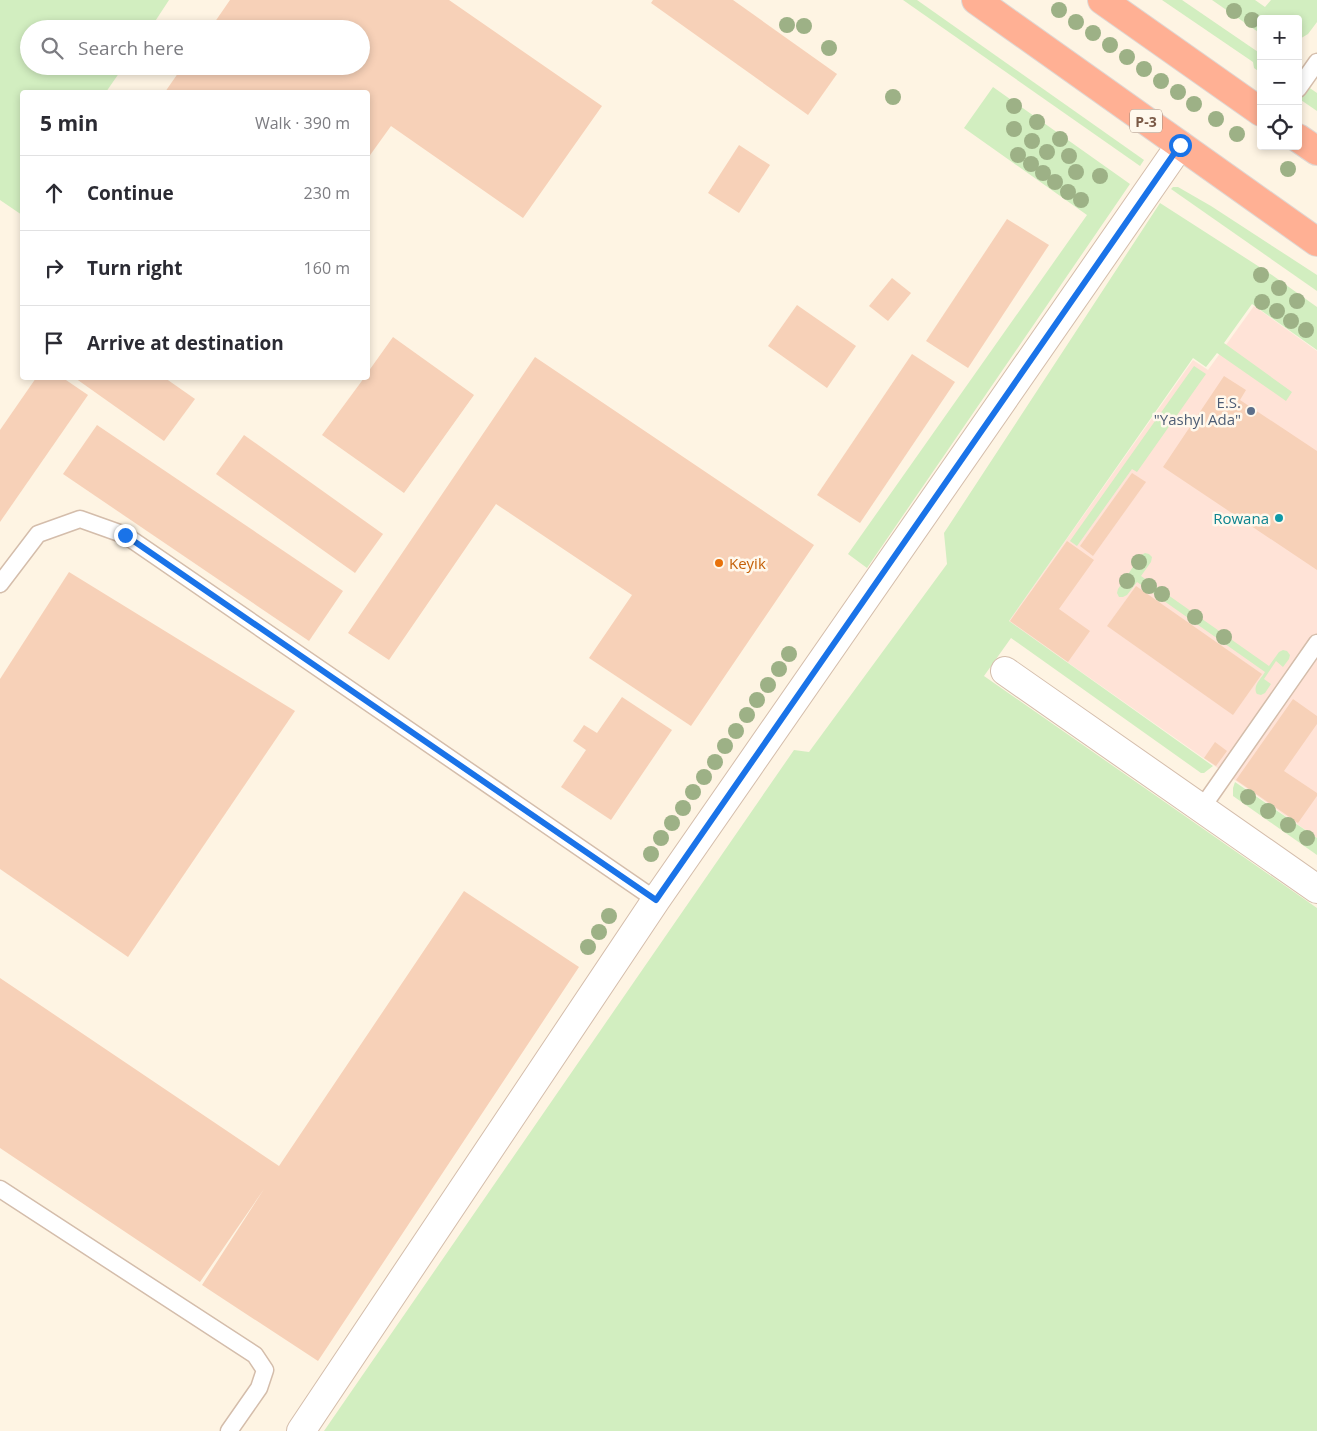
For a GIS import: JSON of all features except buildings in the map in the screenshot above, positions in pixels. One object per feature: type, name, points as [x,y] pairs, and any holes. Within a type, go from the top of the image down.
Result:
[{"type":"highway","name":"P-3","points":[[976,0],[1317,242]]},
{"type":"highway","points":[[1102,0],[1257,109]]},
{"type":"highway","points":[[1302,141],[1317,152]]},
{"type":"street","points":[[301,1431],[656,900],[1180,145]]},
{"type":"street","points":[[1005,671],[1317,889]]},
{"type":"lane","points":[[1302,83],[1317,62]]},
{"type":"lane","points":[[0,584],[38,534],[80,518],[125,535],[656,900]]},
{"type":"lane","points":[[1201,809],[1317,643]]},
{"type":"lane","points":[[0,1189],[255,1355],[265,1370],[259,1388],[229,1431]]},
{"type":"shaded area","points":[[1254,306],[1317,351],[1317,838],[1009,621],[1193,360],[1208,370]]},
{"type":"green space","points":[[0,0],[169,0],[156,20],[20,20],[20,75],[118,75],[107,90],[20,90],[20,214],[0,200]]},
{"type":"green space","points":[[903,0],[917,0],[1144,160],[1140,166]]},
{"type":"green space","points":[[1162,0],[1182,0],[1257,51],[1257,70],[1254,68],[1253,62]]},
{"type":"green space","points":[[1212,0],[1255,0],[1265,7],[1271,0],[1317,0],[1317,22],[1308,34],[1302,38],[1302,15],[1257,15],[1257,31]]},
{"type":"green space","points":[[1302,83],[1317,93],[1317,111],[1302,101]]},
{"type":"green space","points":[[993,87],[1130,184],[867,568],[848,554],[1087,215],[964,128]]},
{"type":"green space","points":[[1178,187],[1211,206],[1317,275],[1317,291],[1171,189]]},
{"type":"green space","points":[[1160,203],[1272,275],[1317,307],[1317,350],[1252,304],[1224,343],[1292,392],[1286,401],[1217,353],[1206,367],[1193,358],[1009,621],[1213,766],[1204,773],[1201,773],[1011,638],[984,676],[1317,908],[1317,1431],[324,1431],[794,750],[809,752],[947,564],[944,533]]},
{"type":"green space","points":[[1194,366],[1206,374],[1137,472],[1132,469],[1077,546],[1070,541]]},
{"type":"green space","points":[[1145,553],[1152,557],[1151,562],[1141,576],[1269,666],[1279,652],[1287,651],[1290,655],[1289,659],[1283,667],[1276,661],[1264,679],[1271,684],[1265,693],[1257,694],[1256,688],[1265,672],[1137,582],[1127,595],[1119,597],[1118,589],[1141,555]]},
{"type":"green space","points":[[1235,782],[1317,838],[1317,855],[1233,796]]},
{"type":"place","name":"E.S. \"Yashyl Ada\"","points":[[1251,411]]},
{"type":"place","name":"Rowana","points":[[1279,518]]},
{"type":"place","name":"Keyik","points":[[719,563]]},
{"type":"route","points":[[125,535],[656,900],[1180,145]]}]
